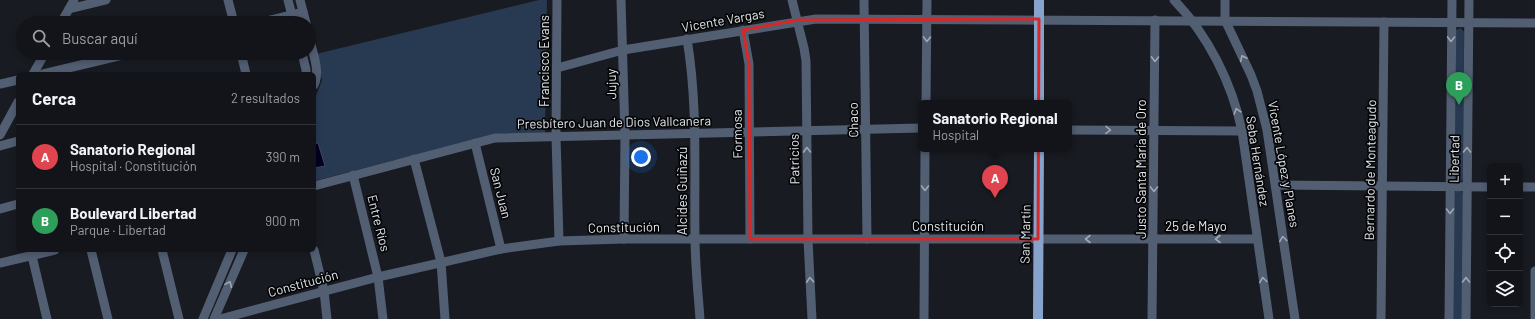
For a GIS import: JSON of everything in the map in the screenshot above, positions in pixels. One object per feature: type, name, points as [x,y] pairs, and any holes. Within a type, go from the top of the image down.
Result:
[{"type":"main road","points":[[1039,0],[1039,100]]},
{"type":"main road","name":"San Martín","points":[[1038,319],[1039,152]]},
{"type":"street","points":[[65,16],[74,0]]},
{"type":"street","points":[[69,9],[106,0]]},
{"type":"street","points":[[228,0],[232,16]]},
{"type":"street","points":[[288,0],[293,16]]},
{"type":"street","points":[[300,0],[304,16]]},
{"type":"street","name":"Francisco Evans","points":[[557,0],[556,136],[559,241]]},
{"type":"street","name":"Jujuy","points":[[621,0],[625,135],[624,239]]},
{"type":"street","name":"Patricios","points":[[792,0],[798,20],[806,61],[808,240],[812,319]]},
{"type":"street","name":"Chaco","points":[[864,0],[867,130],[867,239]]},
{"type":"street","points":[[926,100],[927,0]]},
{"type":"street","name":"Seba Hernández","points":[[1174,0],[1191,20],[1216,58],[1226,79],[1242,131],[1268,319]]},
{"type":"street","points":[[1225,0],[1225,20]]},
{"type":"street","name":"Libertad","points":[[1449,319],[1452,0]]},
{"type":"street","name":"Libertad","points":[[1466,319],[1466,187],[1469,0]]},
{"type":"street","points":[[298,16],[303,12]]},
{"type":"street","name":"Vicente Vargas","points":[[557,68],[623,50],[798,20],[816,19],[1225,20],[1535,23]]},
{"type":"street","name":"Justo Santa María de Oro","points":[[1152,319],[1155,20]]},
{"type":"street","name":"Vicente López y Planes","points":[[1225,20],[1258,91],[1267,130],[1276,185],[1295,319]]},
{"type":"street","name":"Bernardo de Monteagudo","points":[[1381,319],[1384,22]]},
{"type":"street","name":"Formosa","points":[[743,30],[749,64],[750,239]]},
{"type":"street","name":"Alcides Guiñazú","points":[[687,39],[692,72],[695,239],[700,319]]},
{"type":"street","points":[[34,72],[41,60]]},
{"type":"street","points":[[51,72],[102,60]]},
{"type":"street","points":[[243,60],[246,72]]},
{"type":"street","points":[[304,60],[306,72]]},
{"type":"street","points":[[314,60],[317,71],[316,76]]},
{"type":"street","points":[[0,84],[16,80]]},
{"type":"street","points":[[0,135],[16,106]]},
{"type":"street","name":"Presbítero Juan de Dios Vallcanera","points":[[316,185],[495,138],[918,128]]},
{"type":"street","points":[[1072,130],[1242,131]]},
{"type":"street","points":[[0,146],[16,142]]},
{"type":"street","name":"San Juan","points":[[475,143],[501,249]]},
{"type":"street","points":[[924,319],[925,152]]},
{"type":"street","points":[[414,159],[441,262],[445,319]]},
{"type":"street","name":"Entre Ríos","points":[[353,175],[378,277],[383,319]]},
{"type":"street","points":[[1276,185],[1487,187]]},
{"type":"street","points":[[1523,187],[1535,187]]},
{"type":"street","points":[[0,209],[16,205]]},
{"type":"street","name":"Constitución","points":[[220,319],[378,277],[441,262],[501,249],[559,241],[624,239],[1038,239]]},
{"type":"street","name":"25 de Mayo","points":[[1038,239],[1258,240]]},
{"type":"street","points":[[0,264],[48,252]]},
{"type":"street","points":[[91,252],[108,319]]},
{"type":"street","points":[[162,252],[179,319]]},
{"type":"street","points":[[203,319],[231,252]]},
{"type":"street","points":[[214,319],[243,252]]},
{"type":"street","points":[[314,252],[324,291],[327,319]]},
{"type":"street","points":[[32,256],[47,319]]},
{"type":"street","points":[[1535,271],[1535,319]]},
{"type":"highlighted area","points":[[1039,19],[1038,239],[750,239],[749,64],[743,30],[798,20]]},
{"type":"shaded area","points":[[539,0],[547,0],[545,134],[395,160],[316,180],[316,96],[322,80],[316,54]]},
{"type":"shaded area","points":[[1461,28],[1464,32],[1463,178],[1462,181],[1458,183],[1455,180],[1456,30]]},
{"type":"shaded area","points":[[318,143],[325,166],[316,168],[316,144]]},
{"type":"shaded area","points":[[1456,191],[1463,193],[1462,319],[1453,319],[1454,193]]},
{"type":"place","name":"Boulevard Libertad","points":[[1459,105]]},
{"type":"place","name":"Sanatorio Regional","points":[[995,198]]}]
